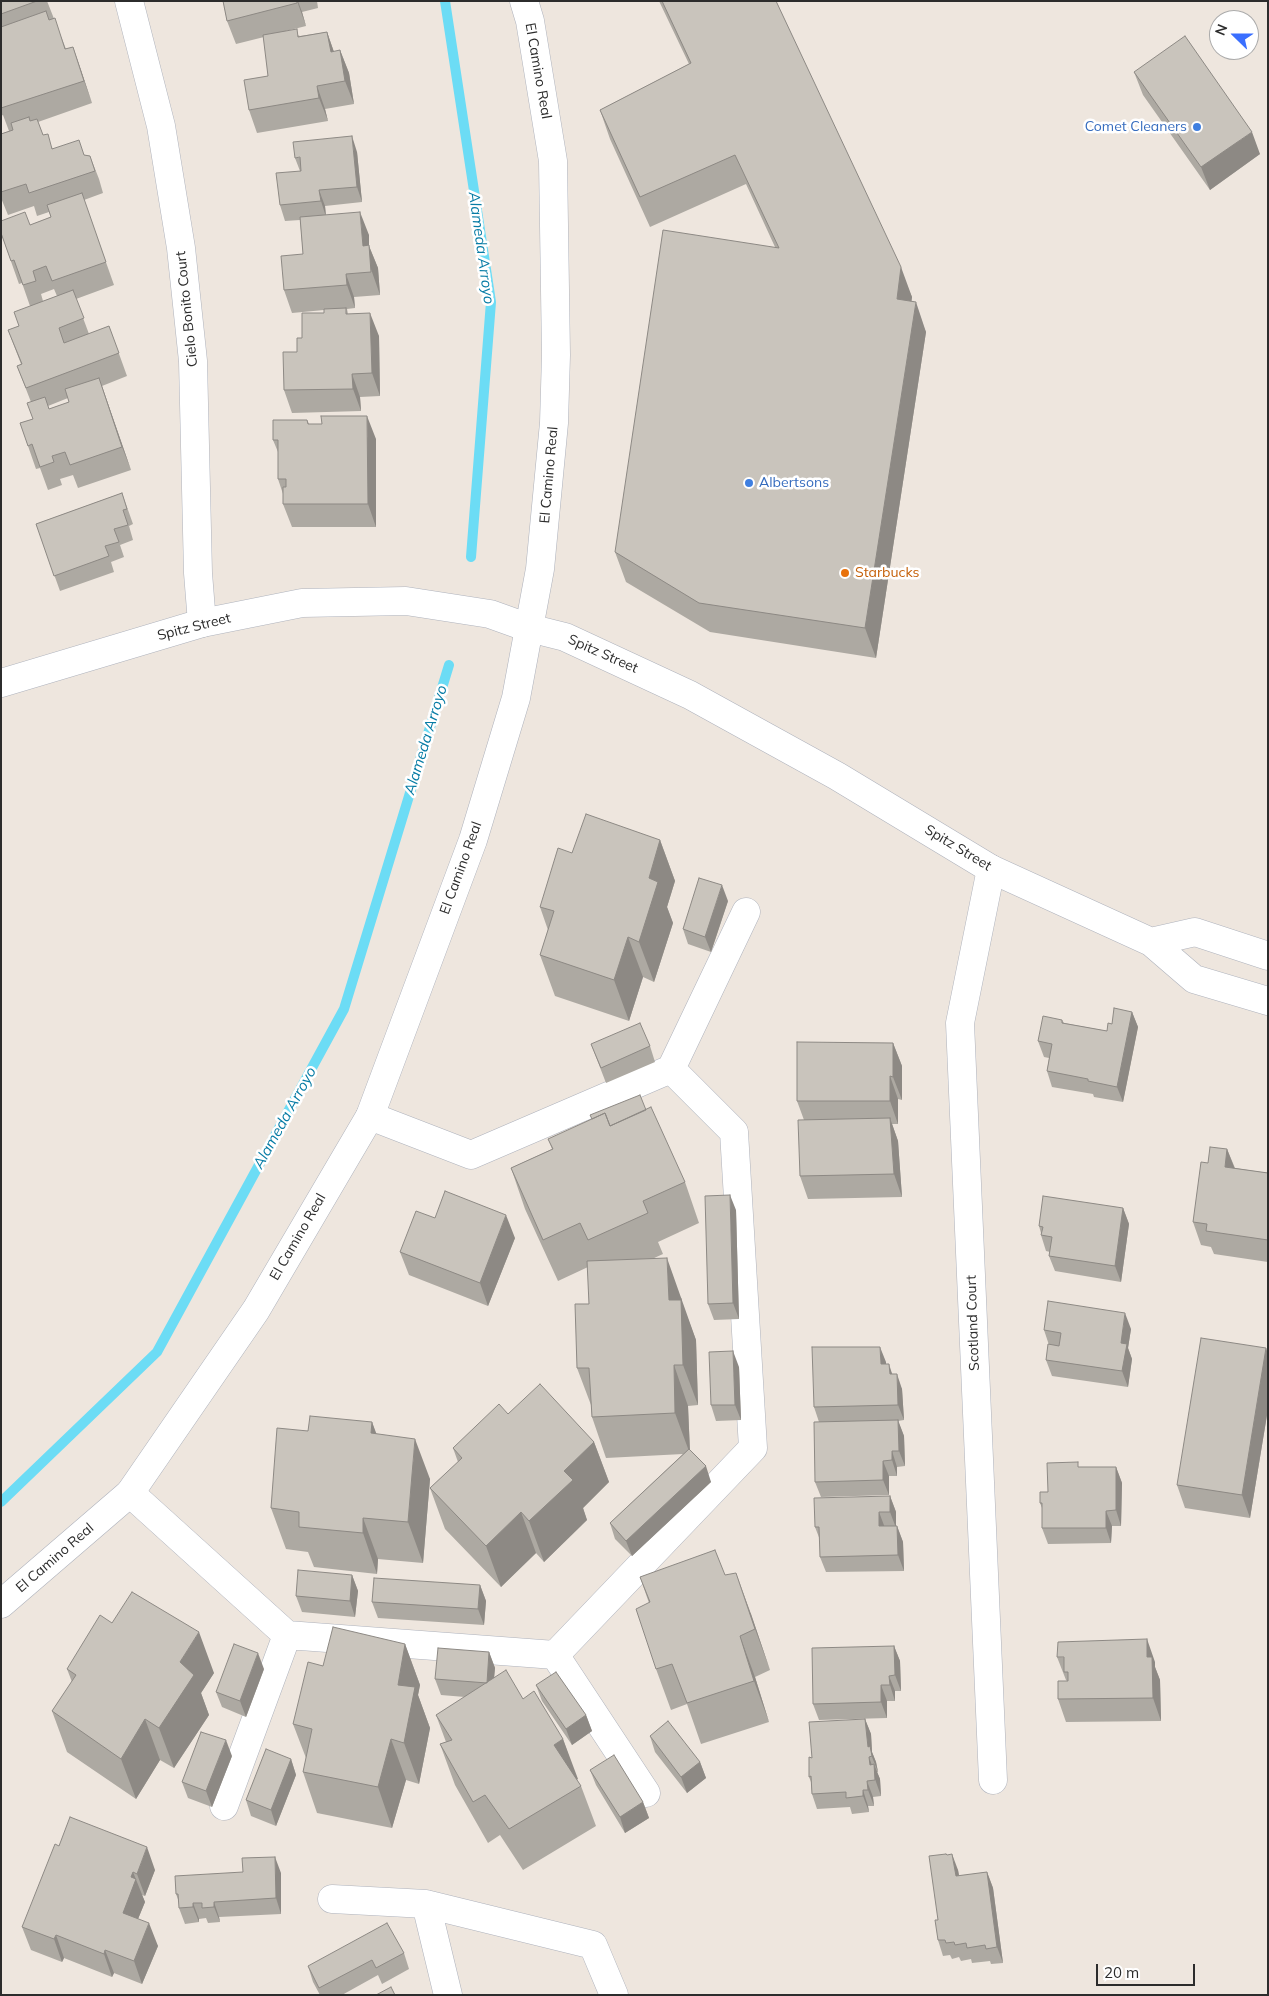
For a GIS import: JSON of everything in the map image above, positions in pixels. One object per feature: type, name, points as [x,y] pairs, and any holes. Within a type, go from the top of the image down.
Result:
[{"type":"street","name":"Cielo Bonito Court","points":[[129,1],[161,126],[181,248],[193,361],[198,573],[202,623]]},
{"type":"street","name":"El Camino Real","points":[[1,1604],[130,1493],[256,1310],[370,1116],[472,840],[516,698],[540,569],[554,422],[556,355],[553,161],[530,21],[524,1]]},
{"type":"street","name":"Spitz Street","points":[[1,683],[202,623],[302,603],[406,601],[490,614],[529,628],[565,637],[690,695],[837,776],[991,869],[1151,942],[1194,978],[1268,1001]]},
{"type":"street","name":"Scotland Court","points":[[991,869],[960,1023],[993,1780]]},
{"type":"street","points":[[370,1116],[472,1155],[671,1069],[746,912]]},
{"type":"street","points":[[1151,942],[1195,932],[1268,956]]},
{"type":"street","points":[[555,1655],[753,1448],[734,1132],[671,1069]]},
{"type":"street","points":[[130,1493],[287,1635],[555,1655]]},
{"type":"street","points":[[224,1806],[287,1635]]},
{"type":"street","points":[[555,1655],[646,1793]]},
{"type":"street","points":[[332,1898],[426,1904],[593,1945],[614,1995]]},
{"type":"street","points":[[426,1904],[448,1995]]},
{"type":"building","points":[[1,1],[37,1],[1,14]]},
{"type":"building","points":[[223,1],[297,1],[297,3],[227,21]]},
{"type":"building","points":[[662,1],[776,1],[901,267],[897,299],[916,302],[865,628],[699,603],[615,552],[663,230],[779,248],[735,155],[640,197],[600,110],[691,63]]},
{"type":"building","points":[[46,11],[49,20],[55,18],[65,49],[73,47],[84,81],[1,108],[1,27]]},
{"type":"building","points":[[297,29],[298,37],[327,32],[331,52],[340,50],[345,81],[317,86],[319,98],[249,110],[244,80],[268,76],[263,35]]},
{"type":"building","points":[[1185,36],[1252,132],[1201,167],[1134,72]]},
{"type":"building","points":[[29,117],[30,121],[37,119],[43,135],[48,134],[52,149],[79,140],[84,155],[90,156],[95,171],[29,193],[26,184],[1,192],[1,134],[13,130],[11,123]]},
{"type":"building","points":[[352,136],[357,187],[319,190],[321,201],[280,205],[276,173],[301,171],[300,157],[295,158],[293,142]]},
{"type":"building","points":[[82,193],[106,262],[52,281],[46,266],[33,271],[36,281],[23,285],[14,260],[11,261],[1,233],[1,221],[25,212],[30,225],[51,217],[47,205]]},
{"type":"building","points":[[360,212],[363,246],[369,245],[371,272],[346,274],[347,285],[284,290],[281,256],[303,254],[300,217]]},
{"type":"building","points":[[73,290],[84,318],[59,328],[64,343],[109,326],[119,353],[26,388],[17,366],[22,364],[8,330],[19,326],[14,312]]},
{"type":"building","points":[[346,308],[346,314],[370,313],[372,373],[352,374],[353,389],[284,390],[283,352],[297,352],[297,338],[302,338],[302,313],[324,313],[324,309]]},
{"type":"building","points":[[99,378],[122,447],[70,465],[65,452],[52,456],[54,462],[40,467],[32,444],[28,446],[20,423],[33,419],[27,403],[45,397],[49,409],[69,402],[65,389]]},
{"type":"building","points":[[321,416],[367,416],[368,504],[283,504],[283,487],[286,487],[286,479],[278,479],[278,440],[273,440],[273,420],[307,420],[308,424],[322,424]]},
{"type":"building","points":[[122,493],[127,509],[123,510],[128,525],[114,529],[119,542],[105,546],[109,556],[54,576],[36,524]]},
{"type":"building","points":[[586,814],[660,840],[649,878],[658,882],[639,942],[628,937],[614,980],[540,955],[554,911],[540,907],[558,848],[572,853]]},
{"type":"building","points":[[699,878],[722,885],[705,937],[683,929]]},
{"type":"building","points":[[1114,1008],[1132,1012],[1117,1087],[1047,1071],[1052,1044],[1038,1041],[1043,1016],[1062,1020],[1062,1023],[1107,1031],[1108,1023],[1112,1024]]},
{"type":"building","points":[[640,1023],[650,1046],[601,1068],[591,1044]]},
{"type":"building","points":[[797,1042],[893,1043],[893,1077],[890,1076],[890,1101],[797,1101]]},
{"type":"building","points":[[640,1095],[646,1110],[610,1126],[605,1113],[592,1119],[590,1115]]},
{"type":"building","points":[[651,1107],[685,1182],[643,1201],[648,1213],[588,1240],[580,1223],[543,1240],[511,1168],[553,1149],[548,1139],[605,1113],[610,1126]]},
{"type":"building","points":[[890,1118],[894,1174],[800,1176],[798,1120]]},
{"type":"building","points":[[1210,1147],[1227,1149],[1225,1167],[1268,1173],[1268,1240],[1206,1231],[1207,1224],[1193,1222],[1201,1162],[1208,1163]]},
{"type":"building","points":[[445,1191],[506,1215],[480,1283],[400,1252],[416,1211],[435,1218]]},
{"type":"building","points":[[730,1195],[733,1303],[708,1304],[705,1196]]},
{"type":"building","points":[[1043,1196],[1123,1208],[1115,1266],[1049,1256],[1052,1237],[1041,1235],[1043,1227],[1039,1226]]},
{"type":"building","points":[[667,1258],[669,1300],[681,1300],[683,1365],[674,1365],[675,1413],[592,1417],[589,1368],[577,1368],[575,1304],[589,1304],[587,1261]]},
{"type":"building","points":[[1048,1301],[1125,1313],[1121,1343],[1127,1344],[1122,1371],[1046,1360],[1048,1344],[1059,1346],[1061,1333],[1044,1330]]},
{"type":"building","points":[[1201,1338],[1266,1348],[1242,1495],[1177,1485]]},
{"type":"building","points":[[812,1347],[880,1347],[881,1364],[889,1364],[890,1374],[897,1374],[898,1405],[814,1407]]},
{"type":"building","points":[[733,1351],[735,1405],[711,1405],[709,1352]]},
{"type":"building","points":[[540,1384],[594,1442],[564,1471],[573,1480],[529,1521],[521,1512],[486,1546],[430,1488],[462,1458],[453,1448],[499,1404],[508,1414]]},
{"type":"building","points":[[310,1416],[372,1422],[371,1433],[415,1439],[408,1522],[363,1518],[363,1533],[299,1527],[299,1512],[271,1508],[277,1428],[308,1431]]},
{"type":"building","points":[[898,1420],[899,1451],[892,1451],[892,1460],[883,1461],[883,1480],[815,1482],[814,1422]]},
{"type":"building","points":[[689,1449],[706,1466],[626,1541],[610,1523]]},
{"type":"building","points":[[1078,1462],[1078,1467],[1116,1467],[1116,1510],[1106,1511],[1106,1528],[1042,1528],[1040,1492],[1048,1492],[1047,1463]]},
{"type":"building","points":[[890,1496],[890,1512],[879,1512],[879,1526],[897,1526],[898,1555],[820,1557],[819,1527],[815,1527],[814,1498]]},
{"type":"building","points":[[715,1550],[725,1575],[736,1573],[755,1629],[740,1636],[754,1681],[687,1703],[672,1664],[656,1669],[636,1609],[650,1602],[640,1577]]},
{"type":"building","points":[[298,1570],[352,1575],[350,1601],[296,1596]]},
{"type":"building","points":[[374,1578],[480,1585],[478,1609],[372,1602]]},
{"type":"building","points":[[132,1592],[199,1632],[180,1662],[194,1675],[159,1728],[145,1719],[121,1759],[52,1711],[76,1675],[67,1669],[100,1615],[112,1623]]},
{"type":"building","points":[[333,1627],[405,1644],[398,1685],[415,1687],[404,1743],[391,1739],[378,1787],[303,1772],[312,1729],[293,1724],[308,1662],[323,1666]]},
{"type":"building","points":[[1147,1639],[1147,1657],[1152,1657],[1153,1698],[1058,1699],[1058,1681],[1068,1681],[1068,1672],[1064,1672],[1064,1657],[1057,1657],[1058,1642]]},
{"type":"building","points":[[234,1644],[258,1653],[240,1701],[216,1692]]},
{"type":"building","points":[[894,1646],[895,1675],[889,1676],[890,1685],[881,1685],[881,1702],[813,1704],[812,1648]]},
{"type":"building","points":[[438,1648],[489,1652],[487,1683],[435,1679]]},
{"type":"building","points":[[506,1670],[523,1699],[534,1691],[563,1739],[554,1745],[581,1786],[509,1829],[485,1795],[473,1802],[440,1744],[452,1740],[436,1715]]},
{"type":"building","points":[[556,1672],[586,1715],[566,1729],[536,1685]]},
{"type":"building","points":[[865,1719],[868,1747],[870,1746],[872,1756],[869,1757],[870,1765],[874,1764],[875,1780],[867,1781],[868,1790],[863,1790],[863,1796],[846,1798],[846,1792],[812,1794],[811,1776],[809,1777],[809,1757],[812,1758],[809,1722]]},
{"type":"building","points":[[668,1721],[700,1762],[681,1777],[650,1736]]},
{"type":"building","points":[[201,1732],[226,1740],[206,1791],[182,1782]]},
{"type":"building","points":[[266,1749],[291,1759],[271,1810],[246,1800]]},
{"type":"building","points":[[614,1755],[643,1802],[620,1817],[590,1770]]},
{"type":"building","points":[[70,1817],[147,1847],[137,1874],[133,1872],[131,1877],[136,1879],[123,1913],[149,1923],[134,1961],[105,1950],[104,1954],[56,1935],[54,1939],[22,1927],[55,1844],[59,1846]]},
{"type":"building","points":[[952,1854],[956,1876],[987,1872],[997,1947],[986,1949],[985,1945],[967,1948],[966,1943],[955,1945],[954,1942],[946,1943],[945,1940],[938,1940],[935,1920],[938,1920],[929,1856]]},
{"type":"building","points":[[275,1857],[276,1898],[214,1902],[214,1907],[202,1908],[202,1903],[193,1903],[193,1907],[179,1908],[175,1876],[243,1872],[242,1858]]},
{"type":"building","points":[[387,1923],[404,1953],[376,1968],[372,1960],[319,1988],[308,1966]]},
{"type":"building","points":[[391,1987],[395,1995],[376,1995]]},
{"type":"waterway","name":"Alameda Arroyo","points":[[445,1],[491,302],[471,557]]},
{"type":"waterway","name":"Alameda Arroyo","points":[[1,1502],[157,1352],[344,1009],[449,665]]},
{"type":"place","name":"Comet Cleaners","points":[[1197,127]]},
{"type":"place","name":"Albertsons","points":[[749,483]]},
{"type":"place","name":"Starbucks","points":[[845,573]]}]
